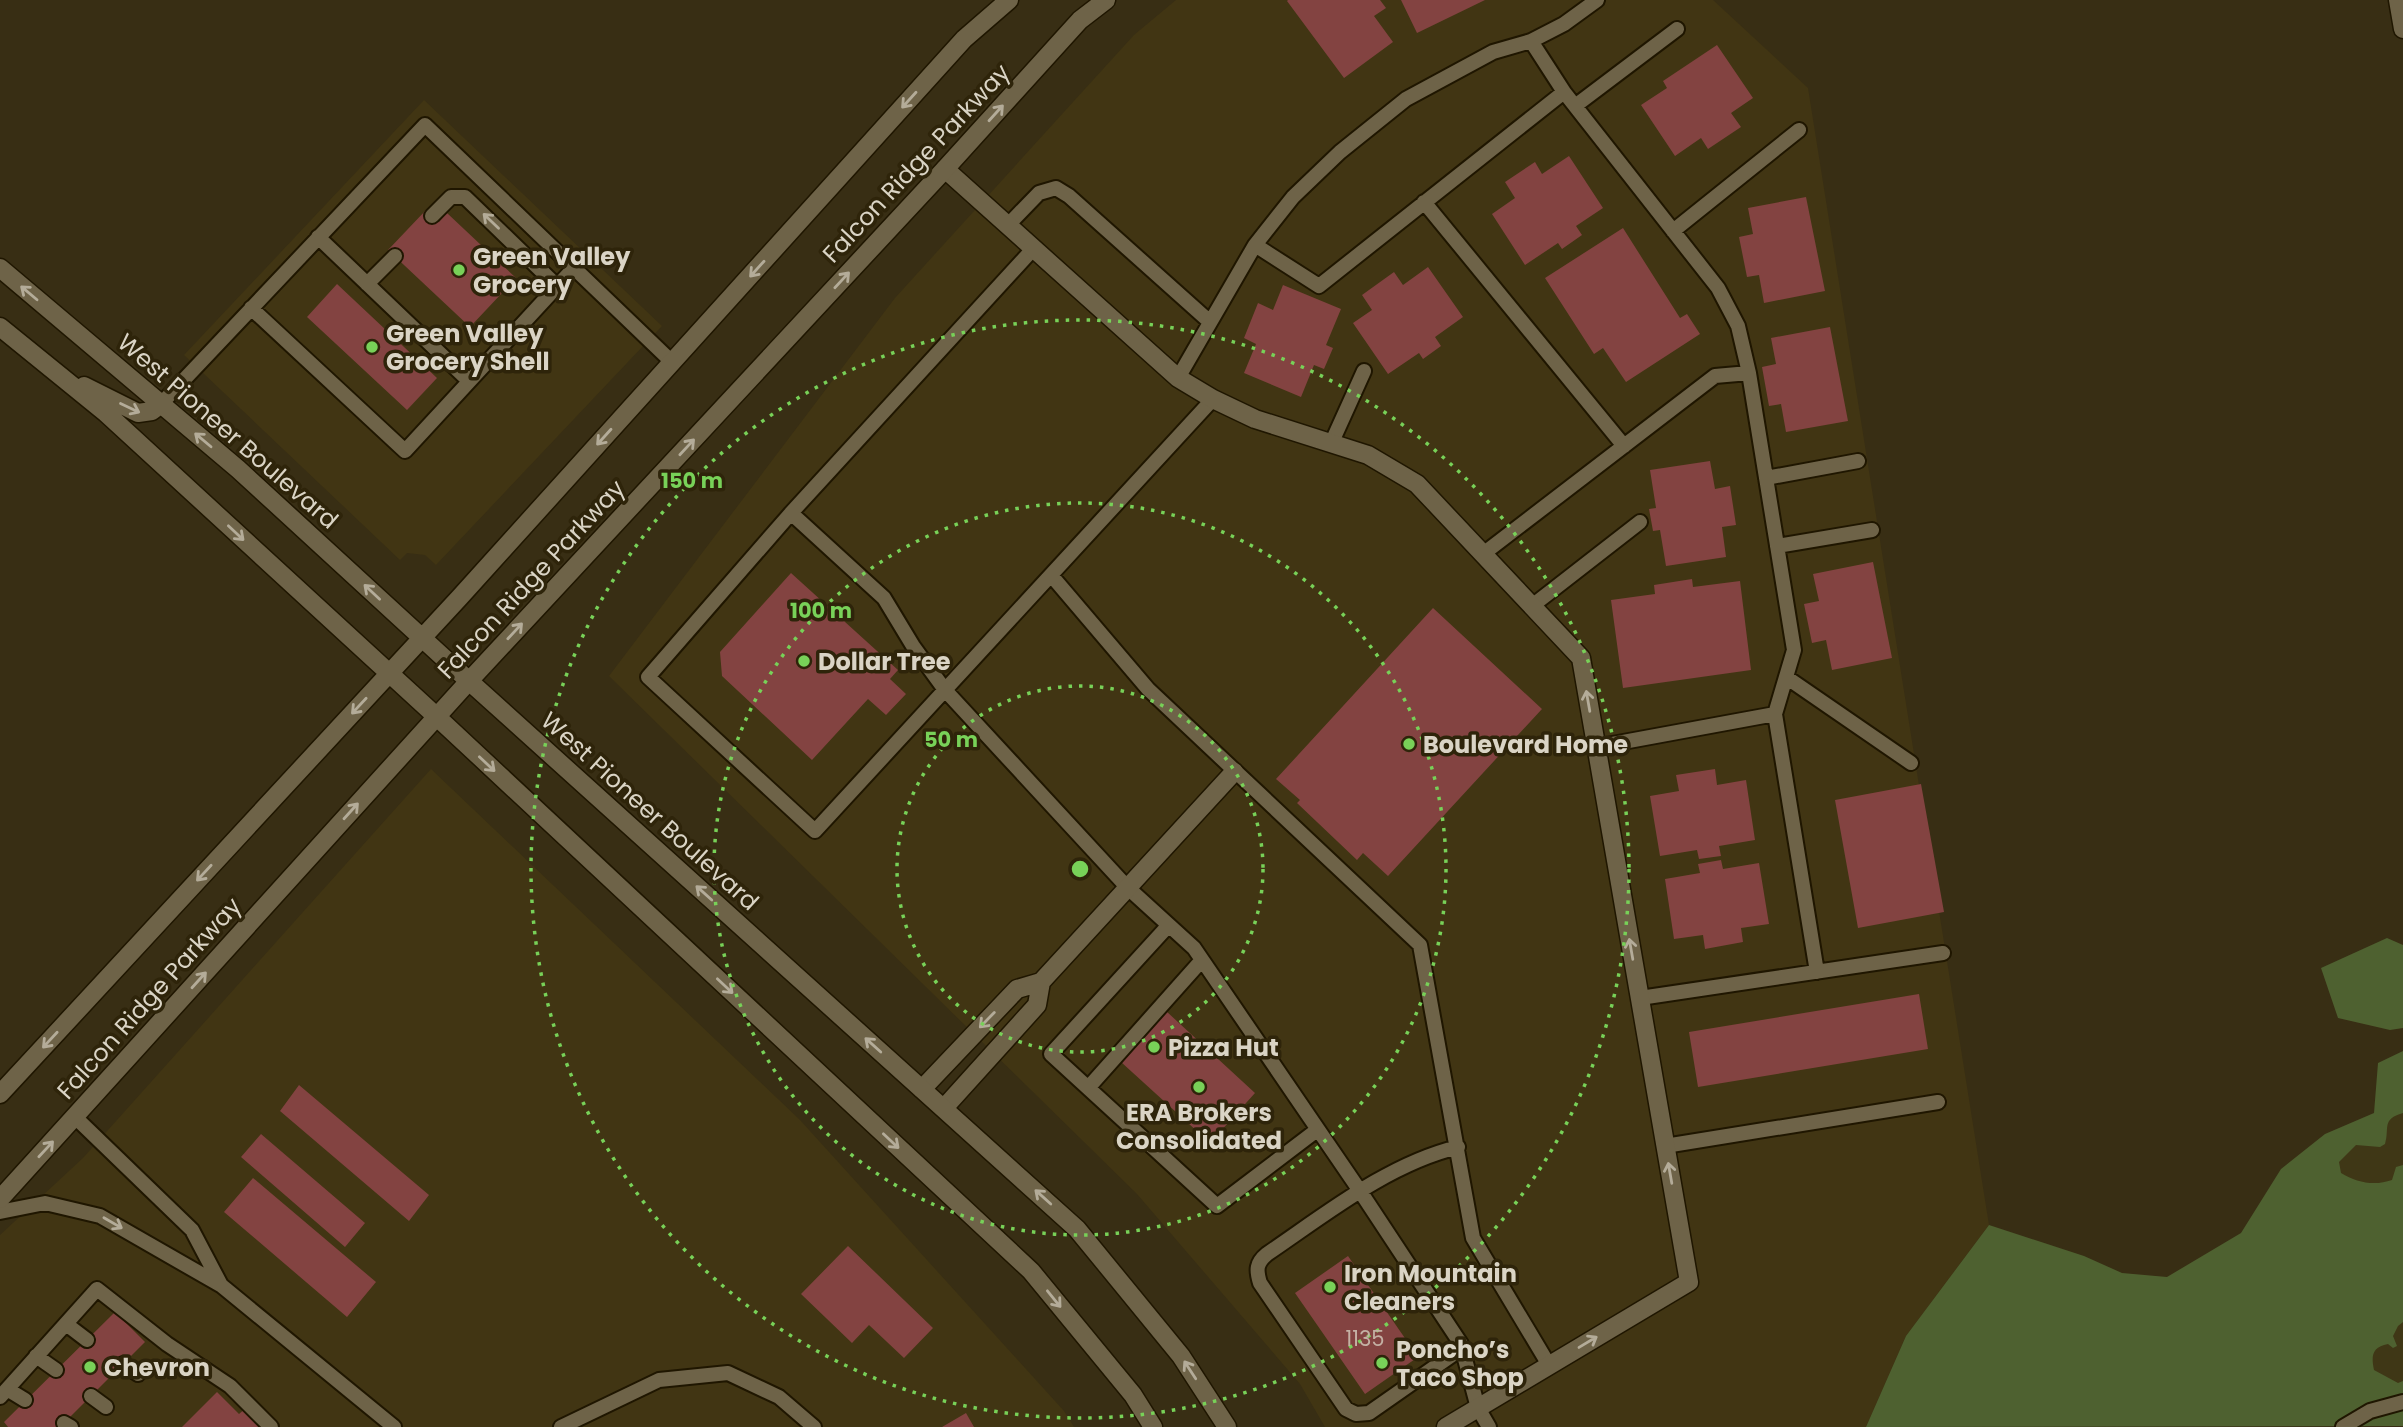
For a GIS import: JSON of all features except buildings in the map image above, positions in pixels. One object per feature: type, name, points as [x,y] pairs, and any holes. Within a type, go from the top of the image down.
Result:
[{"type":"main road","name":"Falcon Ridge Parkway","points":[[0,1094],[422,638],[964,39],[1009,0]]},
{"type":"main road","name":"Falcon Ridge Parkway","points":[[0,1199],[469,681],[1080,20],[1106,0]]},
{"type":"main road","points":[[2398,0],[2403,29]]},
{"type":"main road","points":[[945,169],[1178,378],[1213,400],[1255,419],[1368,455],[1417,484],[1581,658],[1689,1282],[1446,1427]]},
{"type":"main road","name":"West Pioneer Boulevard","points":[[0,268],[238,469],[469,681],[1077,1228],[1181,1356],[1227,1427]]},
{"type":"main road","points":[[0,327],[106,413],[437,717],[1031,1271],[1133,1395],[1153,1427]]},
{"type":"main road","points":[[55,372],[138,413],[152,411],[161,404]]},
{"type":"main road","points":[[922,1089],[1017,989],[1041,982],[1234,772]]},
{"type":"main road","points":[[944,1108],[1037,1005],[1041,982]]},
{"type":"lane","points":[[1178,378],[1255,245],[1293,197],[1340,152],[1406,99],[1493,52],[1531,41],[1563,24],[1597,0]]},
{"type":"lane","points":[[1576,106],[1677,29]]},
{"type":"lane","points":[[1531,41],[1564,92],[1718,288],[1738,326],[1749,373],[1794,650],[1775,714],[1817,972]]},
{"type":"lane","points":[[1255,245],[1319,286],[1564,92]]},
{"type":"lane","points":[[161,404],[425,125],[673,362]]},
{"type":"lane","points":[[1673,231],[1799,130]]},
{"type":"lane","points":[[1008,225],[1039,192],[1056,188],[1069,196],[1210,322]]},
{"type":"lane","points":[[432,216],[450,197],[465,197],[557,286]]},
{"type":"lane","points":[[1424,202],[1624,446]]},
{"type":"lane","points":[[318,237],[469,381]]},
{"type":"lane","points":[[1034,248],[791,513],[648,677],[814,831],[1213,400]]},
{"type":"lane","points":[[368,284],[395,256]]},
{"type":"lane","points":[[251,308],[405,451],[574,268]]},
{"type":"lane","points":[[1331,443],[1364,370]]},
{"type":"lane","points":[[1483,554],[1715,376],[1749,373]]},
{"type":"lane","points":[[1766,478],[1858,461]]},
{"type":"lane","points":[[791,513],[884,598],[913,646],[945,690],[1127,887],[1194,948],[1360,1191],[1462,1348],[1478,1408],[1489,1427]]},
{"type":"lane","points":[[1532,606],[1640,522]]},
{"type":"lane","points":[[1777,546],[1872,530]]},
{"type":"lane","points":[[1051,575],[1148,689],[1420,945],[1473,1238],[1549,1365]]},
{"type":"lane","points":[[1786,677],[1911,763]]},
{"type":"lane","points":[[1596,747],[1775,714]]},
{"type":"lane","points":[[1168,926],[1051,1054],[1217,1206],[1317,1130]]},
{"type":"lane","points":[[1640,999],[1943,953]]},
{"type":"lane","points":[[1088,1088],[1202,960]]},
{"type":"lane","points":[[1665,1146],[1938,1102]]},
{"type":"lane","points":[[75,1117],[192,1230],[222,1286]]},
{"type":"lane","points":[[1458,1147],[1412,1164],[1360,1191],[1259,1260],[1257,1272],[1260,1283],[1346,1409],[1356,1414],[1369,1413],[1462,1348]]},
{"type":"lane","points":[[0,1212],[45,1203],[100,1216],[222,1286],[394,1427]]},
{"type":"lane","points":[[25,1401],[3,1393],[97,1289],[167,1344],[230,1386],[271,1427]]},
{"type":"lane","points":[[66,1324],[87,1339]]},
{"type":"lane","points":[[36,1356],[56,1370]]},
{"type":"lane","points":[[123,1364],[138,1374]]},
{"type":"lane","points":[[561,1427],[659,1380],[728,1373],[779,1397],[814,1427]]},
{"type":"lane","points":[[91,1395],[106,1407]]},
{"type":"lane","points":[[2343,1427],[2370,1411],[2403,1402]]},
{"type":"shaded area","points":[[1176,0],[1713,0],[1808,88],[1989,1225],[1906,1336],[1866,1427],[1325,1427],[1300,1384],[1137,1194],[609,676],[895,298],[1134,35]]},
{"type":"shaded area","points":[[424,100],[662,326],[436,565],[425,555],[407,553],[400,560],[184,355]]},
{"type":"shaded area","points":[[431,769],[800,1120],[1064,1411],[1074,1427],[0,1427],[0,1235],[83,1158]]},
{"type":"green space","points":[[2387,938],[2403,945],[2403,1028],[2390,1030],[2338,1018],[2321,968]]},
{"type":"green space","points":[[2403,1051],[2403,1426],[1866,1427],[1906,1336],[1989,1225],[2084,1256],[2122,1273],[2167,1277],[2241,1233],[2281,1169],[2325,1134],[2374,1113],[2378,1063]]},
{"type":"sand","points":[[2403,1113],[2403,1165],[2396,1167],[2392,1180],[2366,1182],[2341,1173],[2339,1162],[2356,1145],[2380,1147],[2385,1144],[2389,1121]]},
{"type":"sand","points":[[2403,1322],[2403,1381],[2398,1383],[2374,1370],[2373,1356],[2383,1345],[2388,1344],[2393,1348],[2397,1346],[2393,1336]]},
{"type":"place","name":"Green Valley Grocery","points":[[459,270]]},
{"type":"place","name":"Green Valley Grocery Shell","points":[[372,347]]},
{"type":"place","name":"Dollar Tree","points":[[804,661]]},
{"type":"place","name":"Boulevard Home","points":[[1409,744]]},
{"type":"place","name":"Pizza Hut","points":[[1154,1047]]},
{"type":"place","name":"ERA Brokers Consolidated","points":[[1199,1087]]},
{"type":"place","name":"Iron Mountain Cleaners","points":[[1330,1287]]},
{"type":"place","name":"Poncho’s Taco Shop","points":[[1382,1363]]},
{"type":"place","name":"Chevron","points":[[90,1367]]}]
